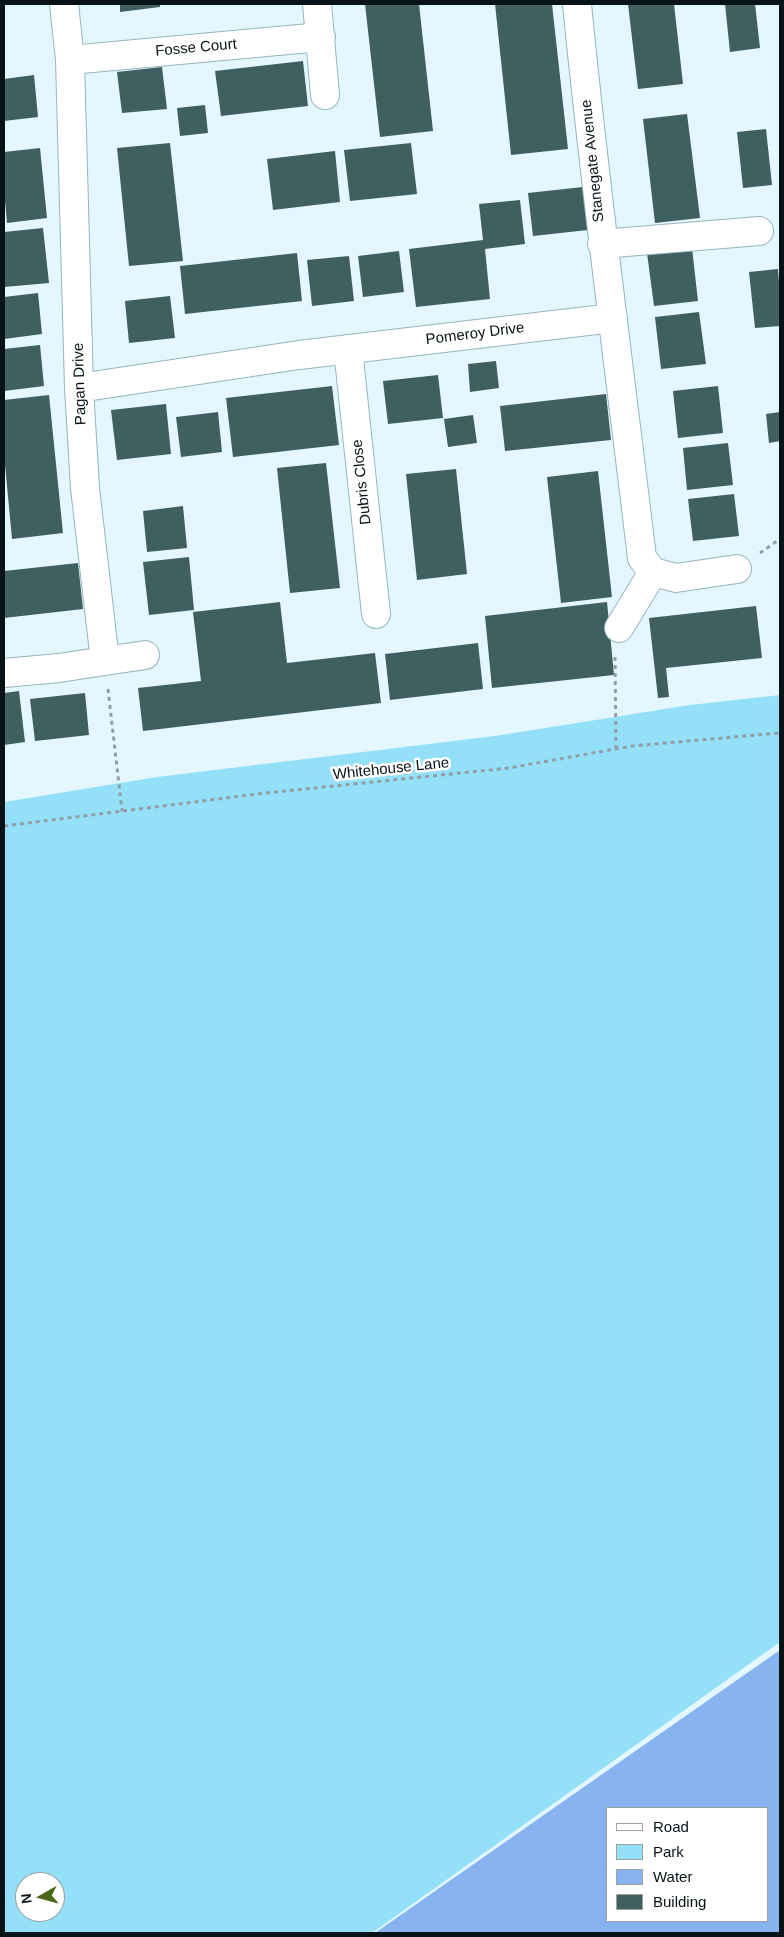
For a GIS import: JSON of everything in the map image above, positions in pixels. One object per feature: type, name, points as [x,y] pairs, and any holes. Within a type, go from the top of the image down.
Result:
[{"type":"street","name":"Pagan Drive","points":[[64,4],[70,60],[79,388],[85,488],[105,661]]},
{"type":"street","points":[[317,4],[325,95]]},
{"type":"street","name":"Stanegate Avenue","points":[[577,4],[602,244],[613,318]]},
{"type":"street","name":"Fosse Court","points":[[70,60],[321,37]]},
{"type":"street","points":[[602,244],[759,231]]},
{"type":"street","points":[[613,318],[642,558],[653,572],[676,578],[736,569]]},
{"type":"street","name":"Pomeroy Drive","points":[[79,388],[348,350],[613,318]]},
{"type":"street","name":"Dubris Close","points":[[348,350],[376,614]]},
{"type":"street","points":[[618,628],[653,572]]},
{"type":"street","points":[[4,673],[60,668],[145,655]]},
{"type":"path","points":[[616,749],[615,650],[618,628]]},
{"type":"path","points":[[105,661],[122,811]]},
{"type":"path","name":"Whitehouse Lane","points":[[4,826],[266,793],[510,768],[616,749],[780,733]]},
{"type":"green space","points":[[780,695],[780,1642],[372,1933],[4,1933],[4,802],[157,777],[495,736],[690,705]]},
{"type":"water","points":[[780,1650],[780,1933],[375,1933]]},
{"type":"building","points":[[120,4],[160,4],[160,7],[120,12]]},
{"type":"building","points":[[365,4],[419,4],[433,131],[380,137]]},
{"type":"building","points":[[495,4],[552,4],[568,149],[511,155]]},
{"type":"building","points":[[628,4],[674,4],[683,84],[638,89]]},
{"type":"building","points":[[725,4],[755,4],[760,48],[730,52]]},
{"type":"building","points":[[303,61],[308,106],[221,116],[215,71]]},
{"type":"building","points":[[162,67],[167,109],[122,113],[117,72]]},
{"type":"building","points":[[34,75],[38,117],[4,121],[4,79]]},
{"type":"building","points":[[205,105],[208,133],[180,136],[177,108]]},
{"type":"building","points":[[687,114],[700,218],[655,223],[643,119]]},
{"type":"building","points":[[766,129],[772,185],[743,188],[737,132]]},
{"type":"building","points":[[170,143],[183,261],[129,266],[117,148]]},
{"type":"building","points":[[411,143],[417,194],[350,201],[344,150]]},
{"type":"building","points":[[40,148],[47,218],[7,223],[4,190],[4,152]]},
{"type":"building","points":[[335,151],[340,202],[273,210],[267,159]]},
{"type":"building","points":[[583,187],[588,230],[533,236],[528,193]]},
{"type":"building","points":[[520,200],[525,244],[485,249],[490,299],[416,307],[409,249],[483,240],[479,204]]},
{"type":"building","points":[[43,228],[49,283],[4,287],[4,232]]},
{"type":"building","points":[[692,248],[698,301],[654,306],[647,253]]},
{"type":"building","points":[[399,251],[404,292],[363,297],[358,256]]},
{"type":"building","points":[[297,253],[302,301],[185,314],[180,266]]},
{"type":"building","points":[[349,256],[354,301],[312,306],[307,260]]},
{"type":"building","points":[[778,269],[780,326],[755,328],[749,272]]},
{"type":"building","points":[[38,293],[42,334],[4,339],[4,297]]},
{"type":"building","points":[[170,296],[175,338],[129,343],[125,301]]},
{"type":"building","points":[[699,312],[706,364],[661,369],[655,317]]},
{"type":"building","points":[[40,345],[44,386],[4,391],[4,349]]},
{"type":"building","points":[[496,361],[499,388],[470,392],[468,364]]},
{"type":"building","points":[[438,375],[443,418],[388,424],[383,381]]},
{"type":"building","points":[[332,386],[339,445],[233,457],[226,398]]},
{"type":"building","points":[[718,386],[723,433],[678,438],[673,391]]},
{"type":"building","points":[[606,394],[611,440],[505,451],[500,406]]},
{"type":"building","points":[[49,395],[63,533],[12,539],[4,454],[4,400]]},
{"type":"building","points":[[166,404],[171,454],[117,460],[111,410]]},
{"type":"building","points":[[218,412],[222,452],[181,457],[176,417]]},
{"type":"building","points":[[780,412],[780,441],[769,443],[766,414]]},
{"type":"building","points":[[473,415],[477,443],[448,447],[444,419]]},
{"type":"building","points":[[728,443],[733,485],[687,490],[683,448]]},
{"type":"building","points":[[326,463],[340,588],[290,593],[277,468]]},
{"type":"building","points":[[456,469],[467,574],[417,580],[406,474]]},
{"type":"building","points":[[598,471],[612,597],[561,603],[547,477]]},
{"type":"building","points":[[734,494],[739,536],[693,541],[688,499]]},
{"type":"building","points":[[183,506],[187,548],[147,552],[143,511]]},
{"type":"building","points":[[189,557],[194,610],[149,615],[143,562]]},
{"type":"building","points":[[78,563],[83,609],[4,618],[4,571]]},
{"type":"building","points":[[280,602],[287,663],[375,653],[381,703],[143,731],[138,688],[201,681],[193,612]]},
{"type":"building","points":[[607,602],[614,675],[492,688],[485,616]]},
{"type":"building","points":[[756,606],[762,658],[666,668],[669,697],[658,698],[649,618]]},
{"type":"building","points":[[478,643],[483,689],[390,700],[385,654]]},
{"type":"building","points":[[19,691],[25,742],[4,745],[4,693]]},
{"type":"building","points":[[85,693],[89,735],[35,741],[30,699]]}]
